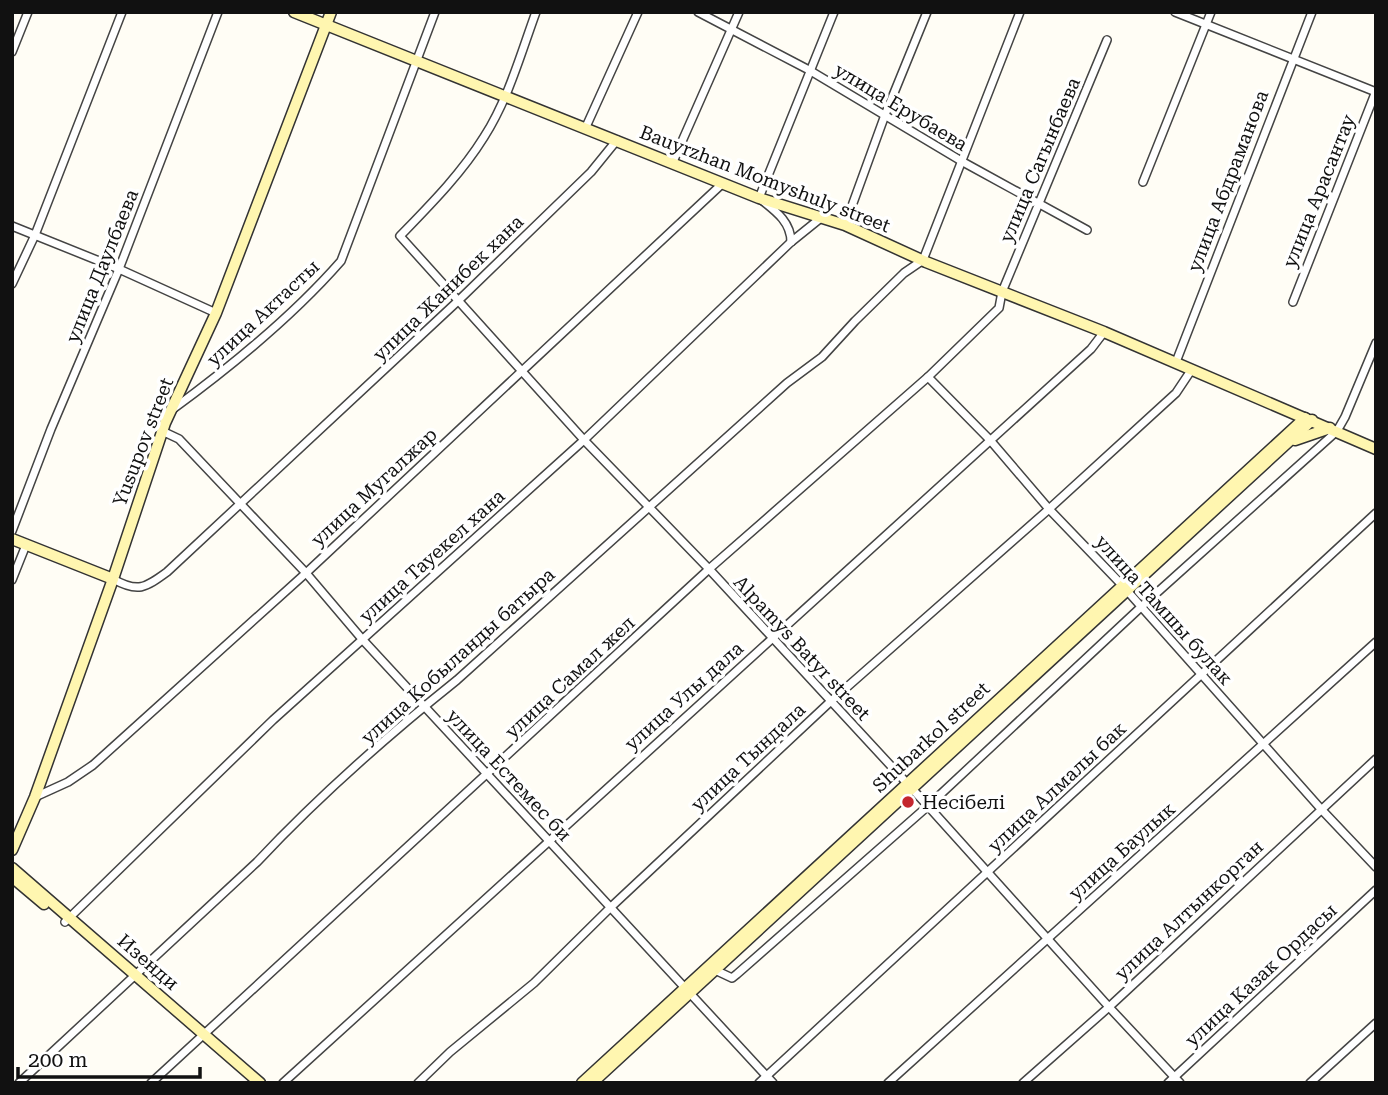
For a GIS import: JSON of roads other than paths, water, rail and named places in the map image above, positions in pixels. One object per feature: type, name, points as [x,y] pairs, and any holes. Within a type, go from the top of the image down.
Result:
[{"type":"street","points":[[12,52],[28,12]]},
{"type":"street","points":[[12,284],[35,235],[122,12]]},
{"type":"street","name":"улица Даулбаева","points":[[12,531],[51,429],[119,269],[218,12]]},
{"type":"street","name":"Bauyrzhan Momyshuly street","points":[[294,12],[759,198],[845,225],[923,260],[1176,362],[1376,449]]},
{"type":"street","name":"Yusupov street","points":[[13,845],[35,797],[113,579],[162,431],[216,313],[331,12]]},
{"type":"street","name":"улица Актасты","points":[[170,412],[228,369],[319,286],[341,261],[435,12]]},
{"type":"street","points":[[505,95],[536,12]]},
{"type":"street","points":[[584,129],[638,12]]},
{"type":"street","name":"улица Ерубаева","points":[[698,12],[809,70],[963,162],[1087,230]]},
{"type":"street","points":[[672,164],[739,12]]},
{"type":"street","points":[[791,242],[791,233],[786,222],[759,198],[834,12]]},
{"type":"street","points":[[845,225],[885,115],[927,12]]},
{"type":"street","points":[[923,260],[1020,12]]},
{"type":"street","points":[[1175,12],[1376,92]]},
{"type":"street","points":[[1143,182],[1211,12]]},
{"type":"street","name":"улица Абдраманова","points":[[1176,362],[1312,12]]},
{"type":"street","name":"улица Сагынбаева","points":[[1002,292],[1107,40]]},
{"type":"street","name":"улица Арасантау","points":[[1293,302],[1376,92]]},
{"type":"street","name":"Alpamys Batyr street","points":[[505,95],[485,137],[440,195],[400,236],[584,440],[709,569],[928,806],[1174,1081]]},
{"type":"street","name":"улица Жанибек хана","points":[[113,579],[128,587],[148,586],[167,572],[459,300],[591,172],[617,140]]},
{"type":"street","name":"улица Мугалжар","points":[[35,797],[68,782],[93,765],[306,573],[723,183]]},
{"type":"street","name":"улица Тауекел хана","points":[[67,920],[263,729],[584,440],[791,242],[822,217]]},
{"type":"street","points":[[12,226],[119,269],[216,313]]},
{"type":"street","name":"улица Кобыланды батыра","points":[[19,1083],[257,862],[292,825],[788,383],[822,357],[904,273],[923,260]]},
{"type":"street","name":"улица Самал жел","points":[[151,1083],[709,569],[928,377],[999,308],[1002,292]]},
{"type":"street","name":"улица Улы дала","points":[[284,1083],[548,840],[1091,349],[1104,332]]},
{"type":"street","points":[[715,970],[732,978],[928,806],[1333,429],[1345,417],[1376,343]]},
{"type":"street","name":"улица Тындала","points":[[418,1083],[450,1052],[534,983],[611,907],[830,702],[1177,393],[1192,369]]},
{"type":"street","name":"улица Тамшы булак","points":[[928,377],[990,440],[1049,509],[1125,588],[1376,866]]},
{"type":"street","points":[[1283,442],[1289,421],[1285,410]]},
{"type":"street","name":"Shubarkol street","points":[[582,1083],[689,989],[1308,419]]},
{"type":"street","points":[[1283,442],[1317,430],[1333,429]]},
{"type":"street","name":"улица Естемес би","points":[[162,431],[179,439],[240,502],[362,639],[774,1083]]},
{"type":"street","name":"улица Алмалы бак","points":[[759,1083],[1376,513]]},
{"type":"street","points":[[12,539],[113,579]]},
{"type":"street","points":[[12,580],[26,545]]},
{"type":"street","name":"улица Баулык","points":[[888,1083],[1376,642]]},
{"type":"street","name":"улица Алтынкорган","points":[[1023,1083],[1109,1007],[1376,759]]},
{"type":"street","name":"Shubarkol street","points":[[592,1083],[689,989],[715,970],[909,786]]},
{"type":"street","name":"Изенди","points":[[12,868],[67,920],[260,1083]]},
{"type":"street","name":"Изенди","points":[[12,877],[18,887],[67,920]]},
{"type":"street","name":"улица Казак Ордасы","points":[[1174,1081],[1376,890]]},
{"type":"street","points":[[1310,1083],[1376,1023]]},
{"type":"street","name":"Изенди","points":[[202,1035],[250,1083]]},
{"type":"place","name":"Несібелі","points":[[908,802]]}]
